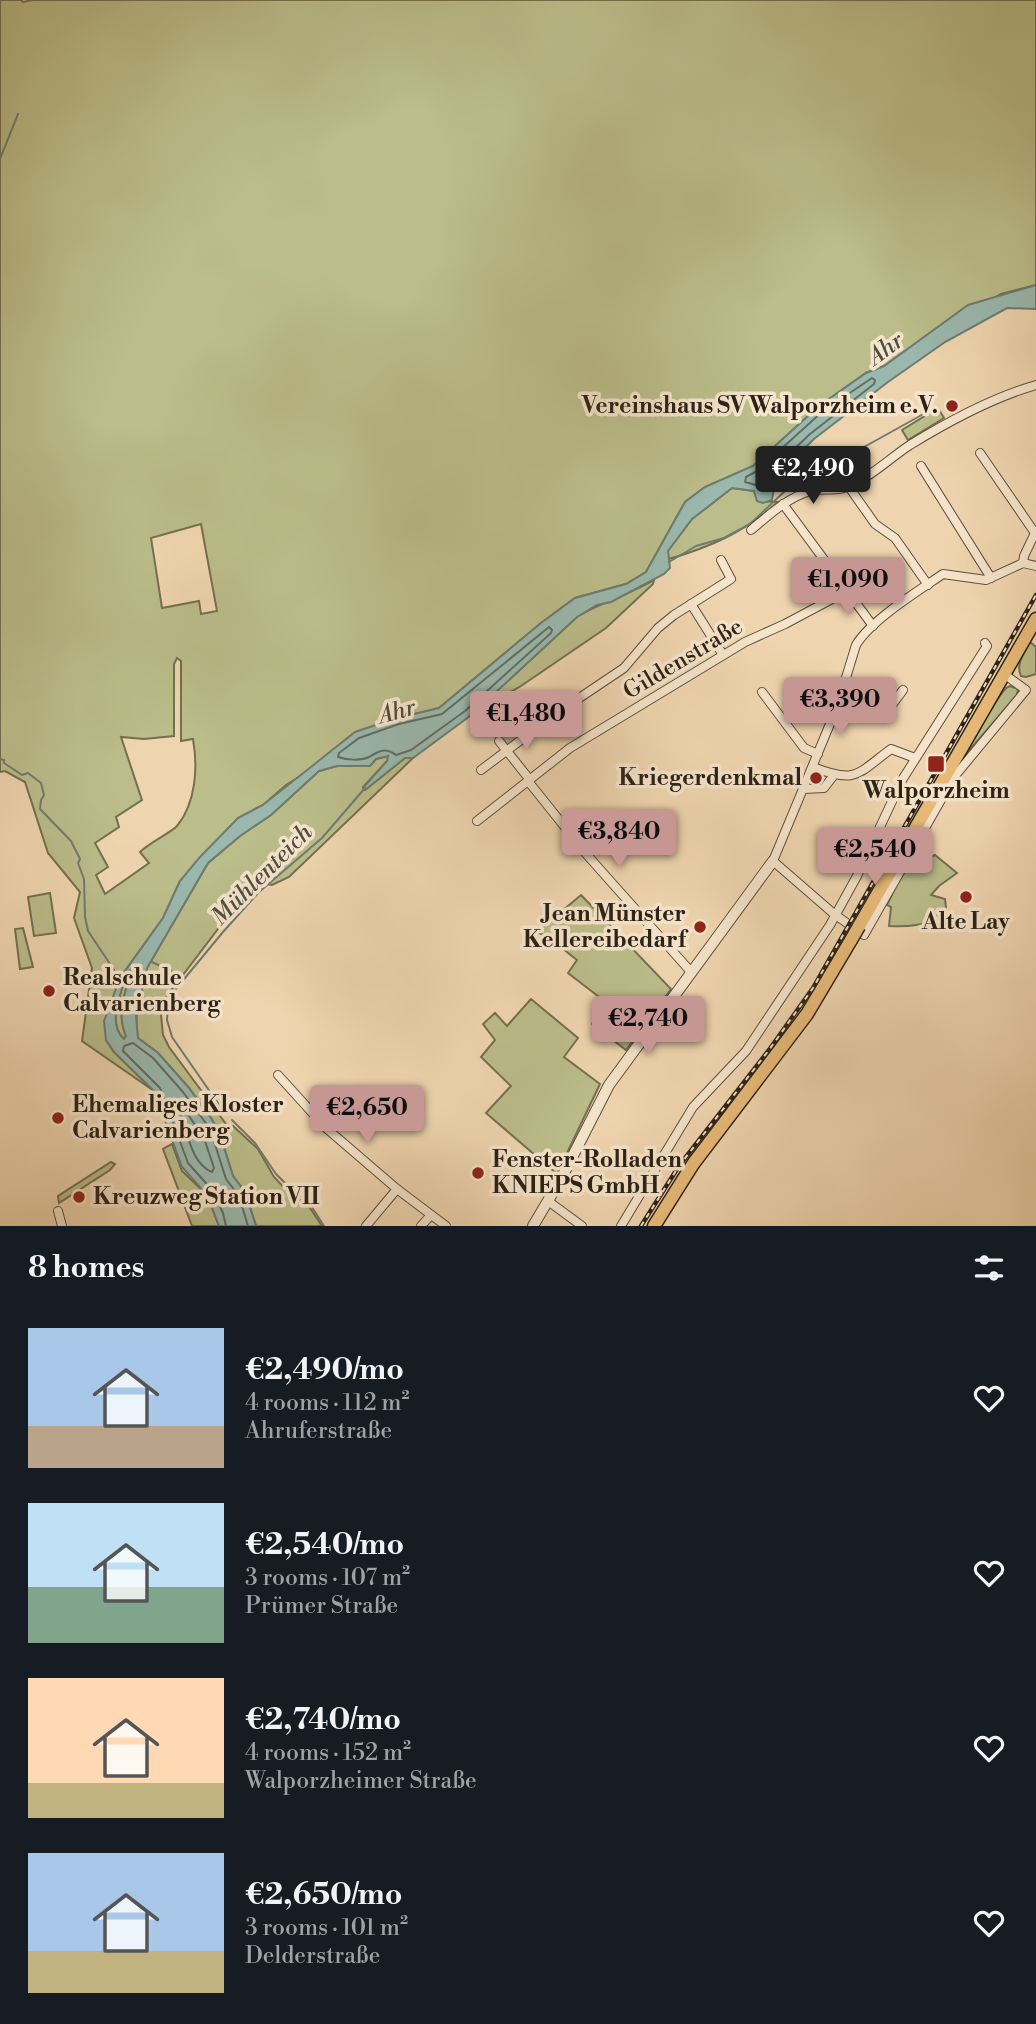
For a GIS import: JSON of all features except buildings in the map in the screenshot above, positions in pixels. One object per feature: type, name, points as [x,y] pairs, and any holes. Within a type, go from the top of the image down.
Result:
[{"type":"main road","points":[[654,1226],[693,1164],[807,1014],[851,940],[861,931],[1036,619]]},
{"type":"street","points":[[751,530],[787,509],[810,491],[849,487],[878,470],[909,446],[963,414],[1012,392],[1036,385]]},
{"type":"street","points":[[980,453],[1036,532],[1023,563]]},
{"type":"street","points":[[921,466],[991,578]]},
{"type":"street","points":[[849,487],[875,524],[895,538],[928,585]]},
{"type":"street","points":[[787,509],[873,626]]},
{"type":"street","points":[[481,770],[624,668],[658,628],[731,579],[721,560]]},
{"type":"street","points":[[533,1226],[609,1085],[773,862],[818,754],[856,645],[873,626],[943,574],[974,580],[991,578],[1023,563],[1036,566]]},
{"type":"street","name":"Gildenstraße","points":[[477,821],[570,748],[723,655],[847,591]]},
{"type":"street","points":[[691,604],[723,655]]},
{"type":"street","points":[[621,1226],[693,1107],[746,1051],[830,925],[857,876],[890,802],[987,646],[985,643]]},
{"type":"street","points":[[773,862],[834,914],[861,931],[954,778],[1026,690],[1004,674]]},
{"type":"street","points":[[839,699],[883,717],[903,690]]},
{"type":"street","points":[[762,692],[804,748],[818,754]]},
{"type":"street","points":[[499,741],[588,856],[692,973]]},
{"type":"street","points":[[813,767],[848,777],[856,775],[891,749],[915,758]]},
{"type":"street","points":[[804,789],[824,788],[835,775]]},
{"type":"street","points":[[278,1075],[327,1128],[397,1189],[446,1226]]},
{"type":"street","points":[[366,1226],[397,1189]]},
{"type":"street","points":[[548,1201],[583,1226]]},
{"type":"street","points":[[58,1211],[62,1226]]},
{"type":"street","points":[[421,1226],[431,1215]]},
{"type":"green space","points":[[0,0],[1036,0],[1036,285],[1001,294],[884,366],[866,373],[819,406],[753,466],[705,487],[685,502],[646,572],[626,584],[575,598],[439,708],[386,723],[286,785],[263,805],[238,818],[180,881],[163,918],[120,978],[106,1040],[114,1052],[154,1091],[82,1041],[92,968],[74,918],[80,892],[48,853],[25,782],[5,771],[0,772]],"holes":[[[201,524],[217,611],[201,614],[199,601],[162,608],[151,538]],[[177,658],[181,661],[181,741],[193,739],[195,750],[192,796],[177,826],[140,852],[149,863],[105,894],[96,875],[108,867],[95,843],[119,827],[116,817],[142,800],[121,737],[144,739],[174,736],[174,664]]]},
{"type":"green space","points":[[938,408],[944,418],[908,440],[902,430]]},
{"type":"green space","points":[[732,488],[754,491],[758,501],[778,502],[753,522],[726,537],[669,559],[667,552],[692,519]]},
{"type":"green space","points":[[654,580],[653,584],[606,628],[521,686],[470,716],[577,617]]},
{"type":"green space","points":[[1030,642],[1036,647],[1036,674],[1026,677],[1021,676],[1019,667]]},
{"type":"green space","points":[[1010,686],[1018,689],[1017,695],[954,768],[999,697]]},
{"type":"green space","points":[[506,710],[520,729],[516,733],[520,738],[507,748],[490,722]]},
{"type":"green space","points":[[389,756],[363,787],[365,790],[405,758],[413,758],[289,877],[272,885],[261,883],[218,929],[164,1000],[161,1015],[163,1035],[169,1047],[229,1128],[233,1126],[258,1149],[274,1177],[290,1194],[308,1205],[322,1226],[256,1226],[245,1192],[233,1176],[219,1132],[211,1118],[158,1053],[138,1038],[137,1011],[147,968],[208,863],[271,815],[319,771],[337,766],[370,766],[376,759]]},
{"type":"green space","points":[[935,855],[957,873],[931,895],[945,899],[946,908],[937,913],[938,917],[926,922],[909,926],[889,926],[891,907],[887,905],[904,869]]},
{"type":"green space","points":[[50,893],[56,933],[34,936],[28,897]]},
{"type":"green space","points":[[581,895],[671,989],[626,1050],[592,1024],[603,1000],[568,973],[577,960],[537,932]]},
{"type":"green space","points":[[23,928],[33,967],[20,969],[15,929]]},
{"type":"green space","points":[[130,970],[133,973],[126,988],[122,1012],[126,1036],[124,1039],[116,1024],[116,1015],[119,997]]},
{"type":"green space","points":[[531,999],[578,1038],[564,1057],[600,1084],[557,1174],[486,1113],[511,1086],[481,1057],[495,1040],[483,1024],[495,1013],[507,1026]]},
{"type":"green space","points":[[172,1144],[182,1171],[207,1195],[219,1226],[192,1226],[163,1149]]},
{"type":"green space","points":[[111,1162],[115,1164],[110,1170],[59,1203],[58,1196]]},
{"type":"water","points":[[1036,285],[1036,309],[1007,308],[945,342],[814,439],[776,476],[772,500],[763,503],[757,501],[754,491],[732,488],[692,519],[668,551],[670,568],[664,574],[577,617],[470,716],[413,758],[405,758],[365,790],[363,788],[387,761],[388,756],[376,759],[370,766],[337,766],[319,771],[271,815],[208,863],[147,968],[136,1016],[138,1038],[158,1053],[189,1088],[219,1132],[233,1176],[245,1192],[256,1226],[219,1226],[207,1195],[182,1167],[154,1091],[114,1052],[106,1040],[104,1021],[120,978],[163,918],[180,881],[238,818],[263,805],[355,732],[439,708],[575,598],[626,584],[646,572],[685,502],[705,487],[753,466],[819,406],[866,373],[884,366],[968,305]],"holes":[[[128,971],[132,974],[122,1005],[126,1036],[124,1039],[116,1024],[117,1006]]]},
{"type":"waterway","points":[[0,159],[18,114]]},
{"type":"waterway","points":[[669,562],[696,546],[724,538],[750,524],[785,491],[936,407]]},
{"type":"waterway","points":[[0,759],[22,775],[28,773],[41,783],[44,795],[40,809],[71,841],[80,859],[78,863],[84,879],[88,931],[120,979]]},
{"type":"waterway","name":"Mühlenteich","points":[[222,1109],[172,1037],[167,1020],[168,1005],[175,990],[259,892],[322,838],[365,788]]},
{"type":"waterway","points":[[152,962],[185,978]]},
{"type":"waterway","name":"Mühlenteich","points":[[232,1120],[255,1143],[276,1174],[308,1201],[324,1226]]},
{"type":"railway","points":[[641,1226],[679,1166],[769,1050],[813,988],[1036,595]]},
{"type":"place","name":"Vereinshaus SV Walporzheim e.V.","points":[[952,406]]},
{"type":"place","name":"Walporzheim","points":[[936,764]]},
{"type":"place","name":"Kriegerdenkmal","points":[[816,778]]},
{"type":"place","name":"Alte Lay","points":[[966,897]]},
{"type":"place","name":"Jean Münster Kellereibedarf","points":[[700,927]]},
{"type":"place","name":"Realschule Calvarienberg","points":[[49,991]]},
{"type":"place","name":"Ehemaliges Kloster Calvarienberg","points":[[58,1118]]},
{"type":"place","name":"Fenster-Rolladen KNIEPS GmbH","points":[[478,1173]]},
{"type":"place","name":"Kreuzweg Station VII","points":[[79,1197]]},
{"type":"water label","name":"Ahr","points":[[886,349]]},
{"type":"water label","name":"Ahr","points":[[397,712]]}]
